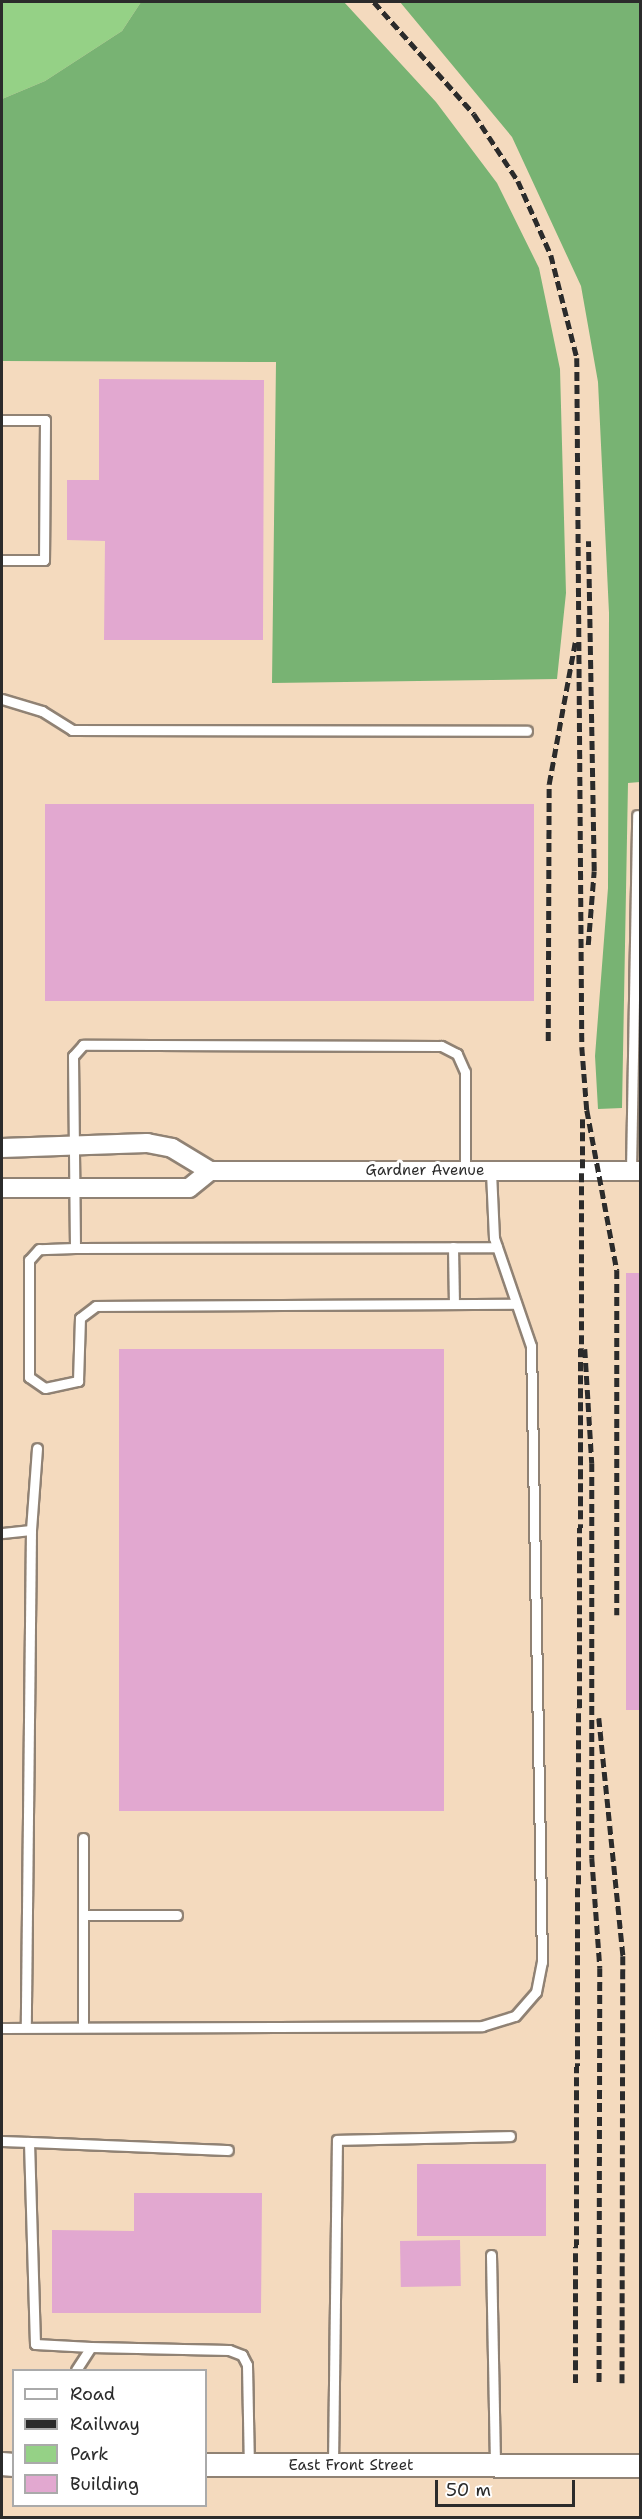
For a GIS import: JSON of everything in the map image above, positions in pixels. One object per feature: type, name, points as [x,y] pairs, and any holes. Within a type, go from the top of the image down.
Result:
[{"type":"street","points":[[2,1148],[74,1146],[172,1148],[210,1171],[189,1188],[2,1188]]},
{"type":"street","name":"Gardner Avenue","points":[[210,1171],[636,1171]]},
{"type":"street","name":"East Front Street","points":[[207,2465],[640,2466]]},
{"type":"lane","points":[[2,420],[45,420],[44,560],[2,560]]},
{"type":"lane","points":[[2,699],[42,711],[72,730],[527,731]]},
{"type":"lane","points":[[636,1171],[637,815]]},
{"type":"lane","points":[[75,1248],[73,1056],[87,1044],[431,1045],[450,1049],[465,1072],[465,1171]]},
{"type":"lane","points":[[2,2028],[482,2026],[515,2016],[536,1992],[542,1962],[531,1347],[497,1247],[491,1171]]},
{"type":"lane","points":[[453,1247],[454,1305]]},
{"type":"lane","points":[[497,1247],[39,1249],[29,1260],[26,1368],[34,1384],[45,1388],[78,1381],[80,1318],[96,1306],[516,1304]]},
{"type":"lane","points":[[26,2028],[31,1530],[38,1448]]},
{"type":"lane","points":[[2,1533],[31,1530]]},
{"type":"lane","points":[[83,1838],[83,2027]]},
{"type":"lane","points":[[84,1915],[177,1916]]},
{"type":"lane","points":[[333,2465],[337,2139],[510,2136]]},
{"type":"lane","points":[[2,2141],[228,2150]]},
{"type":"lane","points":[[29,2142],[35,2344],[229,2350],[242,2355],[247,2365],[249,2465]]},
{"type":"lane","points":[[491,2255],[495,2466]]},
{"type":"lane","points":[[77,2369],[91,2347]]},
{"type":"green space","points":[[2,2],[141,2],[122,31],[45,81],[2,99]]},
{"type":"green space","points":[[141,2],[344,2],[436,102],[497,183],[539,268],[560,369],[566,593],[557,679],[272,683],[276,362],[2,361],[2,99],[45,81],[122,31]]},
{"type":"green space","points":[[400,2],[640,2],[640,782],[628,783],[622,1108],[598,1109],[595,1056],[608,888],[609,613],[598,382],[581,286],[512,137]]},
{"type":"building","points":[[99,379],[264,380],[263,640],[104,640],[105,541],[67,540],[67,480],[99,480]]},
{"type":"building","points":[[45,804],[534,804],[534,1001],[45,1001]]},
{"type":"building","points":[[626,1273],[640,1273],[640,1710],[626,1710]]},
{"type":"building","points":[[119,1349],[444,1349],[444,1811],[119,1811]]},
{"type":"building","points":[[417,2164],[546,2164],[546,2236],[417,2236]]},
{"type":"building","points":[[134,2193],[262,2193],[261,2313],[52,2313],[52,2230],[134,2231]]},
{"type":"building","points":[[460,2240],[461,2286],[401,2287],[400,2241]]},
{"type":"railway","points":[[374,2],[474,114],[518,181],[551,255],[577,358],[582,1047],[587,1110],[617,1270],[617,1615]]},
{"type":"railway","points":[[588,541],[594,871],[588,945]]},
{"type":"railway","points":[[548,1041],[549,784],[575,642]]},
{"type":"railway","points":[[575,2383],[582,1114]]},
{"type":"railway","points":[[585,1349],[592,1463],[592,1858],[600,1968],[599,2383]]},
{"type":"railway","points":[[599,1718],[623,1956],[622,2383]]}]
